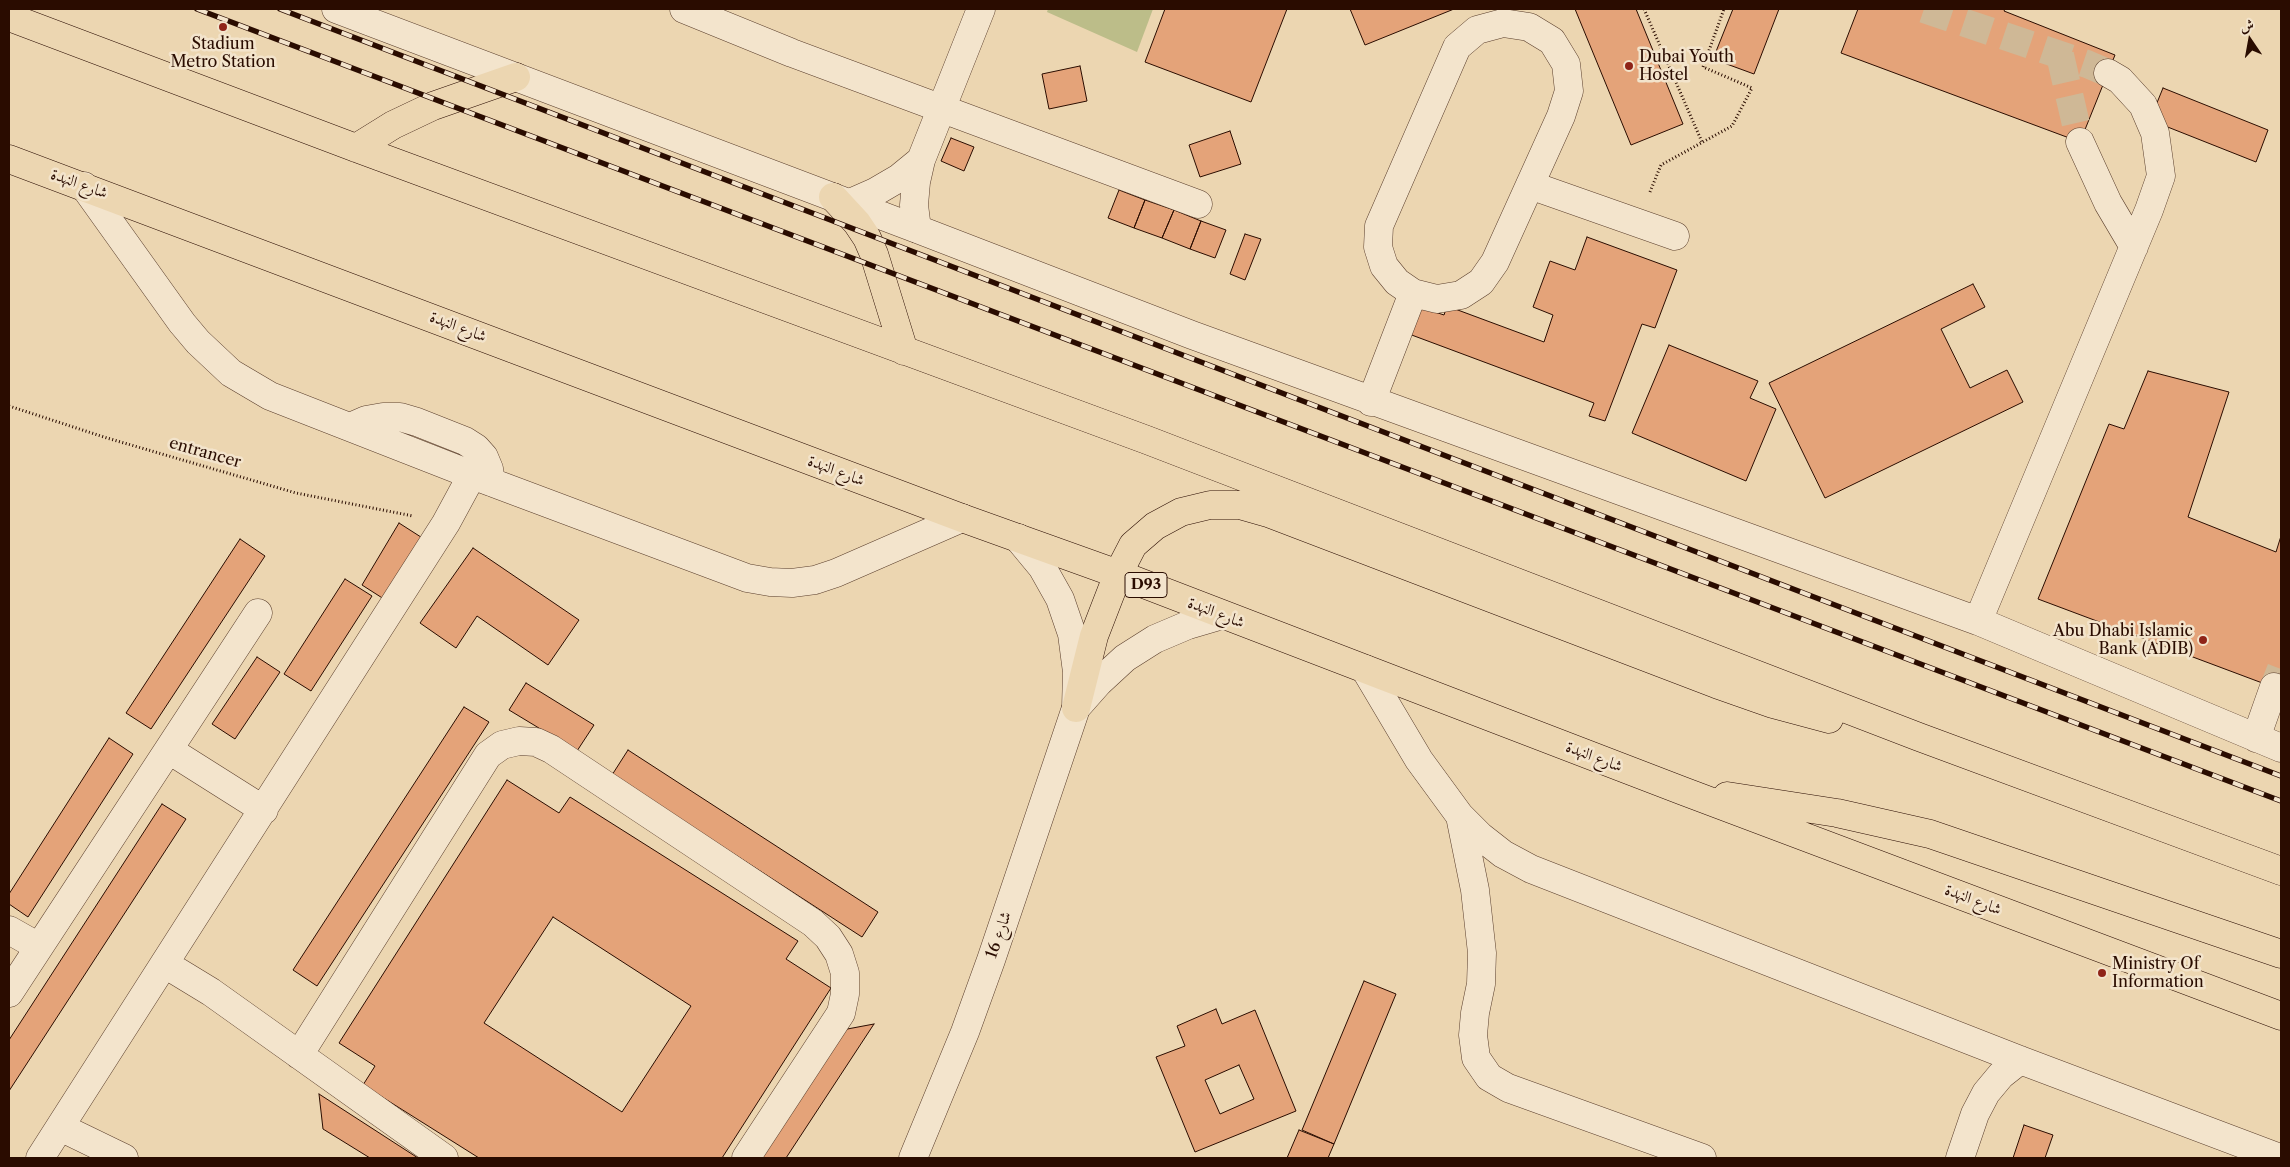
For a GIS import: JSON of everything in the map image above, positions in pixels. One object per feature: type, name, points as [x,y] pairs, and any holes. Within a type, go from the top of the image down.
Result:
[{"type":"main road","points":[[9,17],[356,148],[1147,440],[1919,737],[2281,871]]},
{"type":"main road","points":[[356,148],[393,125],[433,106],[516,77]]},
{"type":"main road","name":"شارع النهدة","points":[[12,163],[84,186],[962,518],[1118,574],[1683,791],[2281,1016]]},
{"type":"main road","points":[[842,200],[867,238],[874,254],[904,351]]},
{"type":"main road","points":[[1076,708],[1094,636],[1118,574],[1133,546],[1156,526],[1181,512],[1210,505],[1240,505],[1268,512],[1772,704],[1828,719],[1919,737]]},
{"type":"main road","points":[[1683,791],[1828,811],[1930,834],[2281,954]]},
{"type":"street","points":[[336,9],[917,228],[1192,336],[1978,621],[2281,748]]},
{"type":"street","points":[[684,9],[741,34],[1198,204]]},
{"type":"street","points":[[917,228],[914,205],[916,182],[921,160],[981,9]]},
{"type":"street","points":[[1503,23],[1529,27],[1552,41],[1566,64],[1569,90],[1561,116],[1495,262],[1481,282],[1461,295],[1437,299],[1413,293],[1397,282],[1384,266],[1378,247],[1379,226],[1457,47],[1477,30],[1503,23]]},
{"type":"street","points":[[1978,621],[2134,247],[2161,176],[2155,133],[2143,105],[2120,80],[2108,73]]},
{"type":"street","points":[[2080,142],[2108,203],[2134,247]]},
{"type":"street","points":[[842,200],[875,192],[899,178],[921,160]]},
{"type":"street","points":[[1530,185],[1675,236]]},
{"type":"street","points":[[84,186],[162,296],[198,342],[230,373],[270,396],[481,479],[747,578],[770,582],[792,583],[829,575],[962,518]]},
{"type":"street","points":[[1371,402],[1413,293]]},
{"type":"street","points":[[40,1158],[446,523],[481,479]]},
{"type":"street","name":"شارع 16","points":[[913,1158],[965,1032],[1076,708],[1077,672],[1072,634],[1060,599],[1042,567],[1018,538]]},
{"type":"street","points":[[9,993],[258,613]]},
{"type":"street","name":"شارع 16","points":[[1076,708],[1099,682],[1125,658],[1155,639],[1188,624],[1222,615]]},
{"type":"street","points":[[1365,669],[1419,760],[1460,816],[1503,854],[1531,869],[2020,1060],[2248,1153],[2280,1158]]},
{"type":"street","points":[[2256,738],[2274,687]]},
{"type":"street","points":[[299,1055],[488,755],[502,745],[519,740],[536,742],[559,755],[813,923],[828,937],[839,954],[845,973],[846,994],[841,1013],[746,1158]]},
{"type":"street","points":[[169,750],[264,810]]},
{"type":"street","points":[[1460,816],[1475,890],[1482,953],[1481,984],[1475,1013],[1473,1036],[1476,1058],[1489,1076],[1508,1088],[1702,1158]]},
{"type":"street","points":[[9,930],[39,947]]},
{"type":"street","points":[[165,964],[211,992],[444,1158]]},
{"type":"street","points":[[1962,1153],[1975,1114],[1986,1093],[2001,1075],[2020,1060]]},
{"type":"street","points":[[60,1127],[124,1158]]},
{"type":"path","points":[[1646,9],[1702,142]]},
{"type":"path","points":[[1637,223],[1661,165],[1732,126],[1752,88],[1704,67],[1724,9]]},
{"type":"path","name":"entrancer","points":[[9,406],[107,438],[296,492],[446,523]]},
{"type":"green space","points":[[1048,9],[1153,9],[1137,52],[1047,12]]},
{"type":"building","points":[[1165,9],[1287,9],[1251,102],[1145,62]]},
{"type":"building","points":[[1350,9],[1454,9],[1365,45]]},
{"type":"building","name":"Dubai Youth Hostel","points":[[1575,9],[1636,9],[1683,124],[1631,145]]},
{"type":"building","points":[[1733,9],[1779,9],[1754,74],[1713,59]]},
{"type":"building","points":[[1858,9],[2005,9],[2004,11],[2115,55],[2080,142],[1841,53]]},
{"type":"building","points":[[1080,66],[1087,101],[1049,109],[1042,74]]},
{"type":"building","points":[[2163,88],[2268,130],[2256,162],[2150,120]]},
{"type":"building","points":[[1230,131],[1241,164],[1200,177],[1189,145]]},
{"type":"building","points":[[951,138],[974,147],[964,171],[941,161]]},
{"type":"building","points":[[1119,190],[1145,200],[1134,228],[1108,218]]},
{"type":"building","points":[[1145,200],[1174,210],[1162,238],[1134,228]]},
{"type":"building","points":[[1174,210],[1201,221],[1190,249],[1162,238]]},
{"type":"building","points":[[1201,221],[1226,230],[1215,258],[1190,249]]},
{"type":"building","points":[[1245,234],[1261,239],[1245,280],[1230,274]]},
{"type":"building","points":[[1587,237],[1677,270],[1655,328],[1642,324],[1605,421],[1589,416],[1594,403],[1409,334],[1420,307],[1444,315],[1447,306],[1544,342],[1553,315],[1533,307],[1550,261],[1575,270]]},
{"type":"building","points":[[1973,284],[1985,307],[1941,329],[1970,388],[2007,370],[2023,402],[1825,498],[1769,383]]},
{"type":"building","points":[[1669,345],[1758,381],[1750,398],[1776,409],[1746,481],[1632,433]]},
{"type":"building","points":[[2148,371],[2229,392],[2188,517],[2276,552],[2281,536],[2281,690],[2038,599],[2109,424],[2124,429]]},
{"type":"building","points":[[399,523],[424,539],[387,601],[362,585]]},
{"type":"building","points":[[240,539],[265,556],[151,729],[126,713]]},
{"type":"building","points":[[473,548],[579,620],[548,665],[477,616],[456,648],[420,623]]},
{"type":"building","points":[[345,579],[372,596],[311,691],[284,674]]},
{"type":"building","points":[[257,657],[280,672],[235,739],[212,724]]},
{"type":"building","points":[[526,683],[594,725],[577,751],[509,710]]},
{"type":"building","points":[[464,707],[489,722],[317,986],[293,970]]},
{"type":"building","points":[[109,738],[133,754],[28,917],[9,904],[9,894]]},
{"type":"building","points":[[628,750],[878,912],[862,937],[612,775]]},
{"type":"building","points":[[507,780],[559,813],[570,797],[798,941],[786,959],[831,988],[722,1158],[479,1158],[363,1085],[375,1066],[339,1043]],"holes":[[[553,917],[691,1006],[622,1112],[484,1023]]]},
{"type":"building","points":[[162,804],[186,819],[9,1091],[9,1040]]},
{"type":"building","points":[[1364,981],[1396,994],[1334,1144],[1302,1130]]},
{"type":"building","points":[[1216,1009],[1222,1024],[1255,1010],[1296,1111],[1195,1152],[1156,1057],[1185,1046],[1177,1026]],"holes":[[[1239,1065],[1254,1099],[1220,1114],[1205,1080]]]},
{"type":"building","points":[[874,1024],[786,1158],[758,1158],[842,1030]]},
{"type":"building","points":[[319,1094],[418,1158],[370,1158],[323,1129]]},
{"type":"building","points":[[2024,1125],[2053,1135],[2045,1158],[2013,1158]]},
{"type":"building","points":[[1299,1130],[1334,1144],[1328,1158],[1287,1158]]},
{"type":"tunnel","points":[[1924,9],[2087,64],[2108,73]]},
{"type":"tunnel","points":[[2060,55],[2080,142]]},
{"type":"tunnel","points":[[2274,687],[2281,669]]},
{"type":"railway","points":[[197,9],[2281,801]]},
{"type":"railway","points":[[280,9],[2281,776]]},
{"type":"place","name":"Stadium Metro Station","points":[[223,27]]},
{"type":"place","name":"Dubai Youth Hostel","points":[[1629,66]]},
{"type":"place","name":"Abu Dhabi Islamic Bank (ADIB)","points":[[2203,640]]},
{"type":"place","name":"Ministry Of Information","points":[[2102,973]]}]
